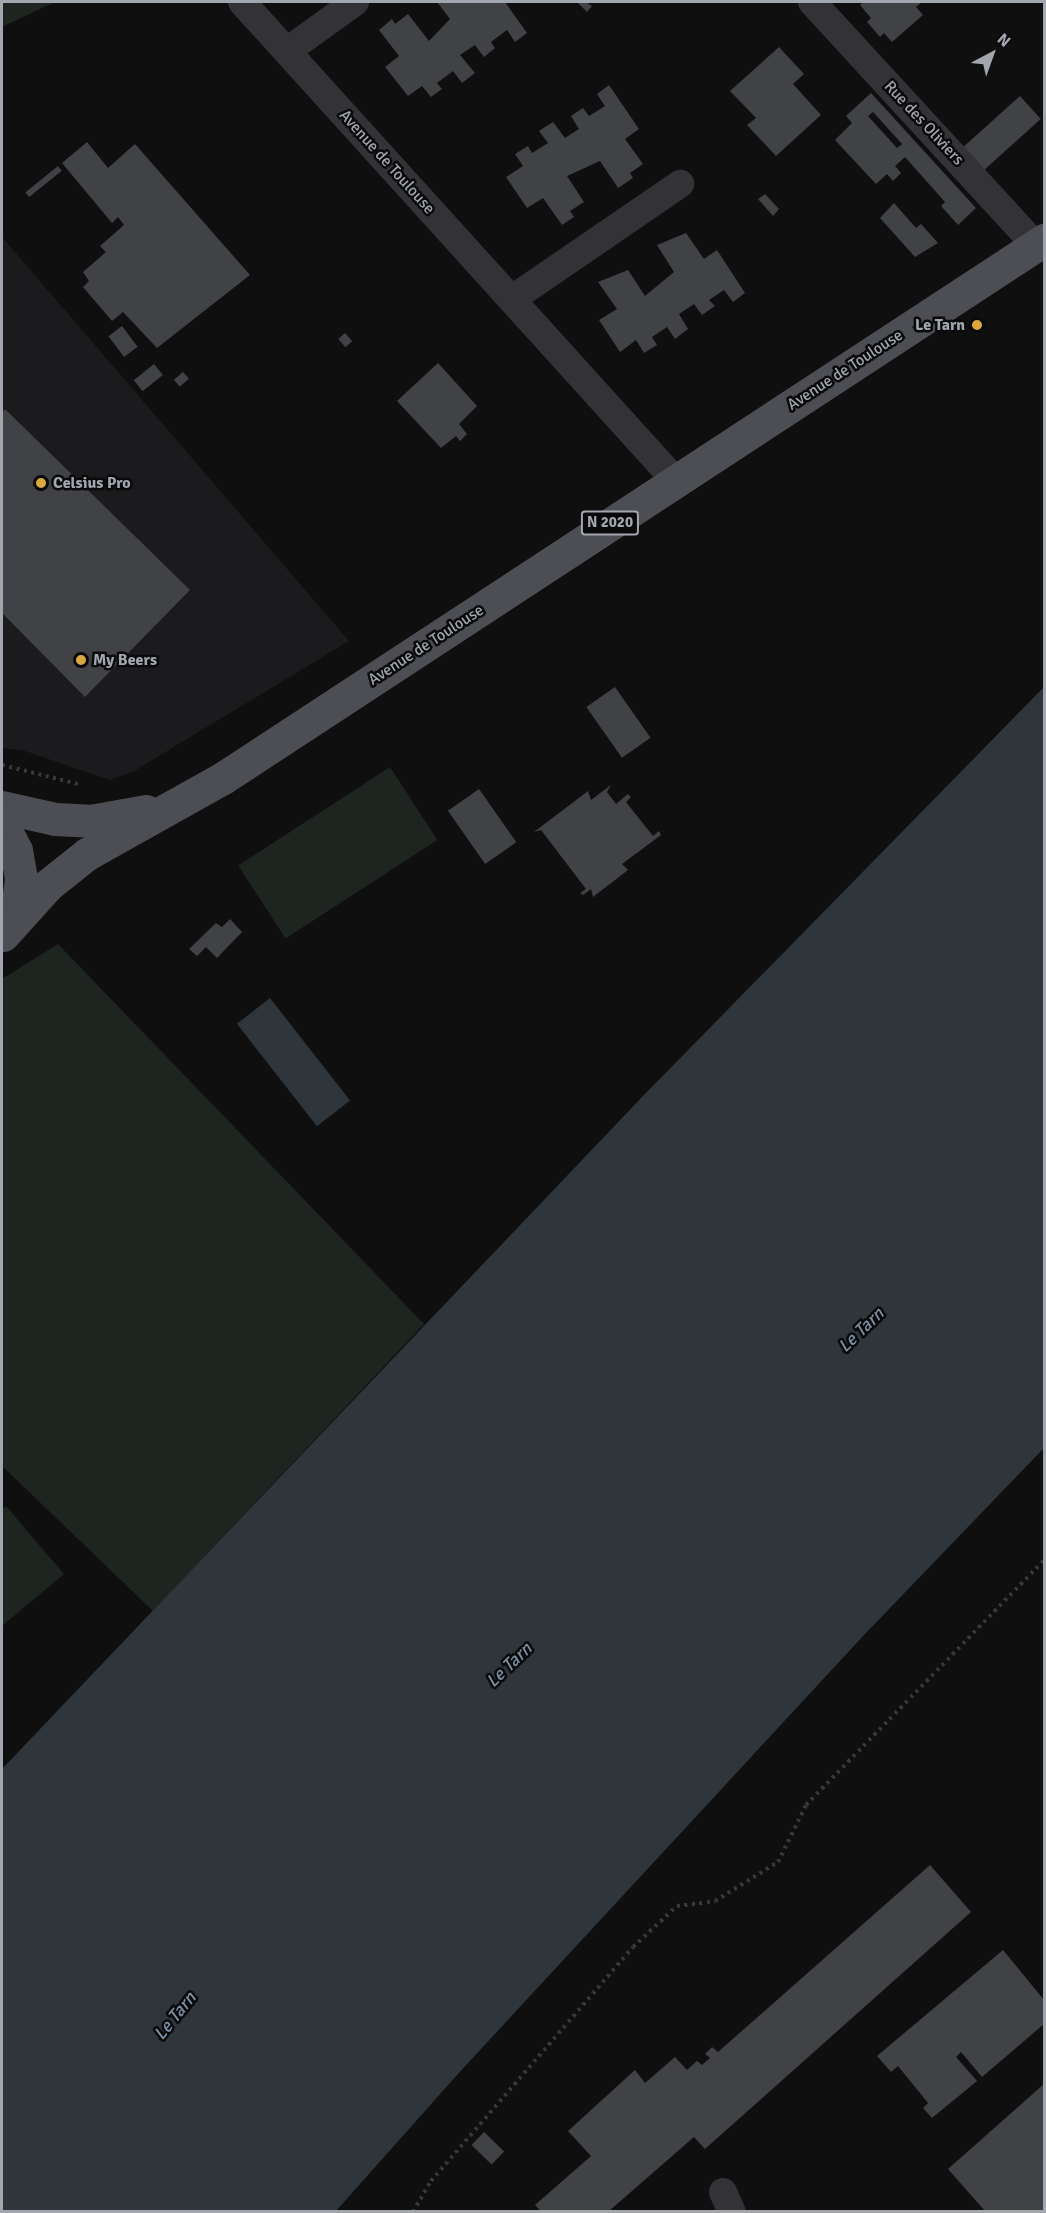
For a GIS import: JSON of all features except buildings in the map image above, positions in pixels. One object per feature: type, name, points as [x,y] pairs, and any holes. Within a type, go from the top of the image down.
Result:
[{"type":"main road","name":"Avenue de Toulouse","points":[[2,935],[70,866],[173,804],[223,778],[1040,243]]},
{"type":"main road","name":"Avenue de Toulouse","points":[[2,807],[55,819],[90,821],[173,804]]},
{"type":"main road","points":[[2,823],[16,850],[21,879],[16,909],[2,935]]},
{"type":"street","name":"Avenue de Toulouse","points":[[242,2],[675,480]]},
{"type":"street","points":[[287,51],[355,2]]},
{"type":"street","name":"Rue des Oliviers","points":[[812,2],[1040,243]]},
{"type":"street","points":[[512,299],[680,184]]},
{"type":"path","points":[[413,2211],[431,2181],[633,1947],[677,1906],[715,1901],[778,1862],[806,1805],[1044,1560]]},
{"type":"shaded area","points":[[2,2],[55,2],[2,27]]},
{"type":"shaded area","points":[[2,237],[349,641],[134,771],[110,780],[25,751],[2,748]]},
{"type":"shaded area","points":[[390,767],[437,840],[286,939],[238,866]]},
{"type":"shaded area","points":[[58,944],[424,1324],[153,1611],[2,1466],[2,979]]},
{"type":"shaded area","points":[[6,1506],[64,1574],[2,1626],[2,1510]]},
{"type":"water","name":"Le Tarn","points":[[1044,687],[1044,1448],[864,1635],[457,2075],[336,2211],[2,2211],[2,1769],[643,1096]]},
{"type":"water","points":[[270,998],[350,1100],[317,1126],[237,1024]]},
{"type":"place","name":"Le Tarn","points":[[977,325]]},
{"type":"place","name":"Celsius Pro","points":[[41,483]]},
{"type":"place","name":"My Beers","points":[[81,660]]}]
